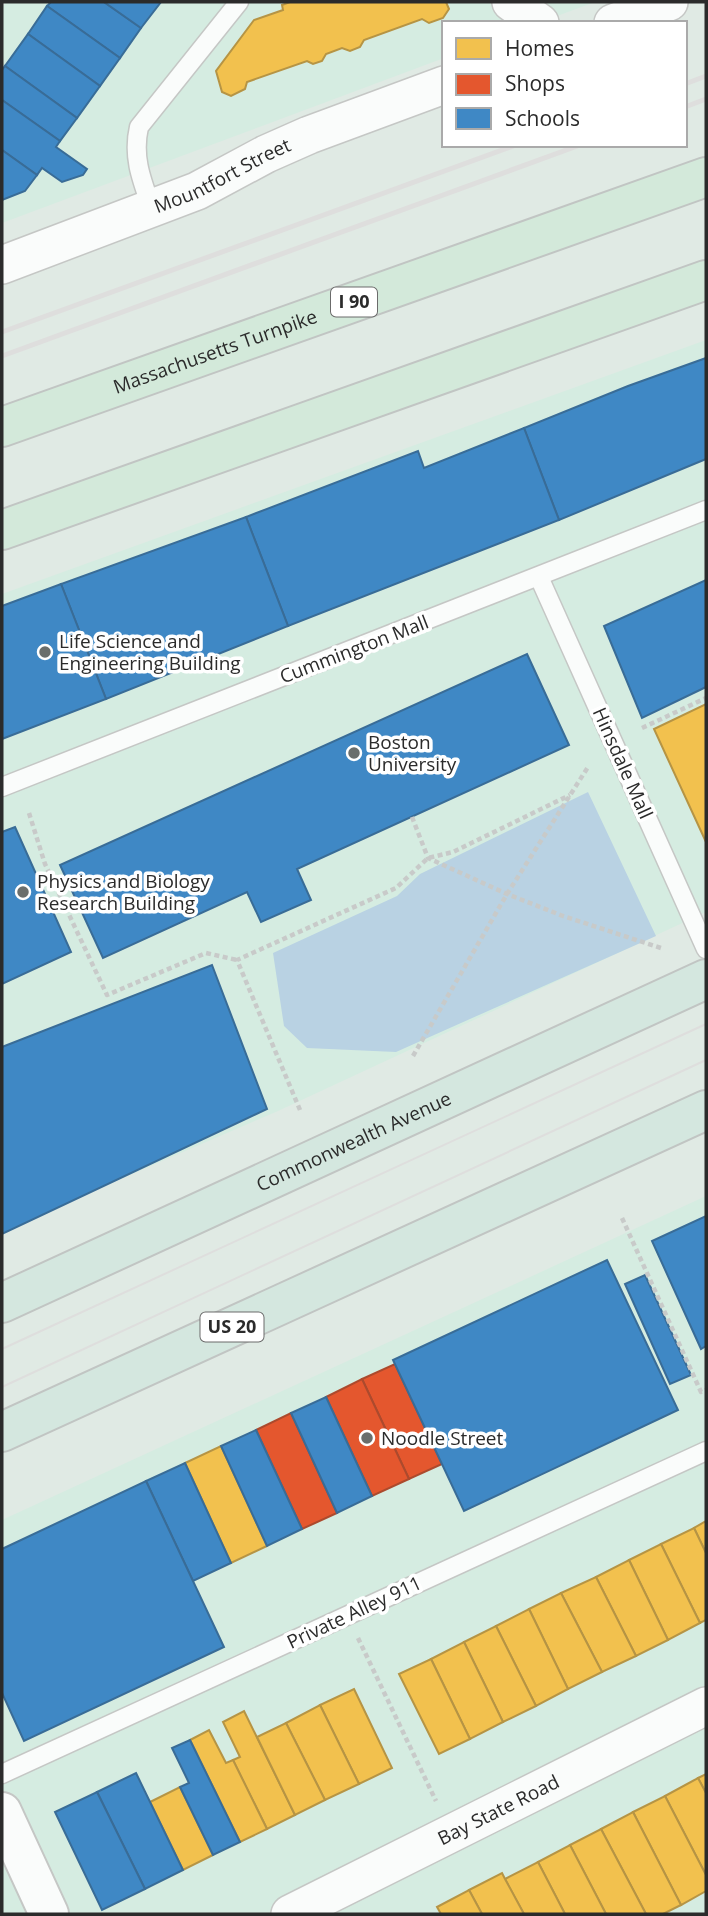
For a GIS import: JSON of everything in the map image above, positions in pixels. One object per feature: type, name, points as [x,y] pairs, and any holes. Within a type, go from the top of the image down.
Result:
[{"type":"highway","name":"Massachusetts Turnpike","points":[[2,427],[706,177]]},
{"type":"highway","points":[[2,530],[706,281]]},
{"type":"main road","name":"Commonwealth Avenue","points":[[2,1303],[706,979]]},
{"type":"main road","name":"US 20","points":[[2,1432],[706,1110]]},
{"type":"street","points":[[511,2],[537,21]]},
{"type":"street","points":[[592,21],[606,2]]},
{"type":"street","points":[[618,21],[670,2]]},
{"type":"street","name":"Mountfort Street","points":[[2,265],[197,191],[266,153],[298,139],[442,86]]},
{"type":"street","name":"Bay State Road","points":[[290,1914],[706,1706]]},
{"type":"street","points":[[2,1812],[49,1914]]},
{"type":"lane","points":[[152,209],[137,169],[136,143],[139,127],[239,2]]},
{"type":"lane","name":"Cummington Mall","points":[[2,787],[706,510]]},
{"type":"lane","name":"Hinsdale Mall","points":[[538,578],[706,949]]},
{"type":"lane","name":"Private Alley 911","points":[[2,1774],[706,1451]]},
{"type":"path","points":[[642,728],[706,698]]},
{"type":"path","points":[[413,1056],[507,894],[588,767]]},
{"type":"path","points":[[29,813],[45,864],[107,995],[206,953],[237,960],[396,888],[428,858],[453,852],[570,795]]},
{"type":"path","points":[[412,817],[428,858],[563,916],[664,949]]},
{"type":"path","points":[[237,960],[300,1110]]},
{"type":"path","points":[[622,1218],[701,1392],[706,1390]]},
{"type":"path","points":[[347,1616],[436,1802]]},
{"type":"shaded area","points":[[6,2],[595,2],[543,21],[442,21],[442,59],[2,223],[2,8]]},
{"type":"shaded area","name":"Boston University","points":[[706,340],[706,912],[278,1111],[2,1230],[2,594]]},
{"type":"shaded area","points":[[588,792],[656,936],[396,1052],[307,1048],[284,1026],[273,953],[397,896],[420,874]]},
{"type":"shaded area","points":[[706,1196],[706,1914],[2,1914],[2,1520]]},
{"type":"building: Homes","points":[[290,2],[446,2],[449,9],[443,18],[429,23],[422,19],[364,40],[360,47],[350,51],[342,48],[326,54],[322,61],[313,64],[307,61],[247,82],[245,89],[231,96],[222,92],[216,71],[254,20],[283,10],[282,5]]},
{"type":"building: Homes","points":[[706,704],[706,842],[654,729]]},
{"type":"building: Homes","points":[[221,1446],[267,1546],[231,1563],[185,1463]]},
{"type":"building: Homes","points":[[706,1521],[706,1553],[694,1528]]},
{"type":"building: Homes","points":[[694,1528],[706,1553],[706,1620],[700,1623],[661,1544]]},
{"type":"building: Homes","points":[[661,1544],[700,1623],[668,1640],[629,1560]]},
{"type":"building: Homes","points":[[629,1560],[668,1640],[636,1656],[596,1577]]},
{"type":"building: Homes","points":[[596,1577],[636,1656],[602,1672],[561,1593]]},
{"type":"building: Homes","points":[[561,1593],[602,1672],[568,1689],[529,1609]]},
{"type":"building: Homes","points":[[529,1609],[568,1689],[536,1706],[496,1626]]},
{"type":"building: Homes","points":[[496,1626],[536,1706],[503,1722],[464,1642]]},
{"type":"building: Homes","points":[[464,1642],[503,1722],[470,1739],[431,1659]]},
{"type":"building: Homes","points":[[431,1659],[470,1739],[439,1754],[399,1674]]},
{"type":"building: Homes","points":[[354,1689],[392,1768],[359,1784],[320,1705]]},
{"type":"building: Homes","points":[[320,1705],[359,1784],[325,1800],[286,1723]]},
{"type":"building: Homes","points":[[244,1711],[295,1815],[267,1829],[233,1760],[240,1757],[223,1722]]},
{"type":"building: Homes","points":[[286,1723],[325,1800],[295,1815],[257,1737]]},
{"type":"building: Homes","points":[[209,1730],[226,1763],[233,1760],[267,1829],[240,1842],[190,1740]]},
{"type":"building: Homes","points":[[706,1774],[706,1793],[698,1778]]},
{"type":"building: Homes","points":[[698,1778],[706,1793],[706,1875],[665,1796]]},
{"type":"building: Homes","points":[[180,1787],[213,1855],[183,1870],[150,1802]]},
{"type":"building: Homes","points":[[665,1796],[706,1875],[706,1891],[681,1905],[633,1812]]},
{"type":"building: Homes","points":[[633,1812],[681,1905],[663,1914],[646,1914],[601,1829]]},
{"type":"building: Homes","points":[[601,1829],[646,1914],[606,1914],[570,1845]]},
{"type":"building: Homes","points":[[570,1845],[606,1914],[565,1914],[538,1862]]},
{"type":"building: Homes","points":[[538,1862],[565,1914],[524,1914],[505,1879]]},
{"type":"building: Homes","points":[[502,1873],[524,1914],[482,1914],[469,1890]]},
{"type":"building: Homes","points":[[469,1890],[482,1914],[441,1914],[437,1907]]},
{"type":"building: Shops","points":[[395,1364],[442,1464],[409,1479],[362,1379]]},
{"type":"building: Shops","name":"Noodle Street","points":[[362,1379],[409,1479],[372,1496],[326,1397]]},
{"type":"building: Shops","points":[[291,1413],[337,1513],[302,1529],[256,1430]]},
{"type":"building: Schools","points":[[51,2],[104,2],[141,28],[120,58],[47,6]]},
{"type":"building: Schools","points":[[104,2],[161,2],[141,28]]},
{"type":"building: Schools","points":[[47,6],[120,58],[100,86],[28,34]]},
{"type":"building: Schools","points":[[28,34],[100,86],[77,118],[5,66]]},
{"type":"building: Schools","points":[[5,66],[77,118],[60,141],[2,100],[2,70]]},
{"type":"building: Schools","points":[[2,100],[60,141],[56,147],[87,169],[83,175],[62,182],[42,168],[37,175],[2,150]]},
{"type":"building: Schools","points":[[2,150],[37,175],[25,191],[2,200]]},
{"type":"building: Schools","points":[[706,358],[706,459],[559,520],[524,428]]},
{"type":"building: Schools","points":[[524,428],[559,520],[288,626],[246,517],[418,451],[424,468]]},
{"type":"building: Schools","points":[[246,517],[288,626],[106,699],[61,584]]},
{"type":"building: Schools","points":[[706,580],[706,687],[642,718],[604,626]]},
{"type":"building: Schools","name":"Life Science and Engineering Building","points":[[61,584],[106,699],[2,739],[2,606]]},
{"type":"building: Schools","points":[[527,654],[569,745],[297,869],[311,900],[261,922],[247,892],[103,958],[60,865]]},
{"type":"building: Schools","name":"Physics and Biology Research Building","points":[[15,827],[71,952],[2,984],[2,832]]},
{"type":"building: Schools","points":[[212,965],[267,1109],[2,1234],[2,1047]]},
{"type":"building: Schools","points":[[706,1216],[706,1346],[701,1349],[652,1241]]},
{"type":"building: Schools","points":[[607,1260],[678,1410],[464,1511],[393,1360]]},
{"type":"building: Schools","points":[[645,1275],[691,1375],[670,1384],[625,1284]]},
{"type":"building: Schools","points":[[326,1397],[372,1496],[337,1513],[291,1413]]},
{"type":"building: Schools","points":[[256,1430],[302,1529],[267,1546],[221,1446]]},
{"type":"building: Schools","points":[[185,1463],[231,1563],[193,1581],[146,1481]]},
{"type":"building: Schools","points":[[146,1481],[224,1647],[24,1741],[2,1693],[2,1549]]},
{"type":"building: Schools","points":[[190,1740],[240,1842],[213,1855],[180,1787],[189,1783],[172,1748]]},
{"type":"building: Schools","points":[[136,1773],[183,1870],[145,1889],[97,1792]]},
{"type":"building: Schools","points":[[97,1792],[145,1889],[102,1910],[55,1812]]},
{"type":"tram line","points":[[2,1349],[706,1024]]},
{"type":"tram line","points":[[2,1387],[706,1060]]},
{"type":"railway","points":[[687,83],[706,76]]},
{"type":"railway","points":[[687,106],[706,99]]},
{"type":"railway","points":[[2,332],[511,147]]},
{"type":"railway","points":[[2,356],[575,147]]},
{"type":"place","name":"Life Science and Engineering Building","points":[[45,652]]},
{"type":"place","name":"Boston University","points":[[354,753]]},
{"type":"place","name":"Physics and Biology Research Building","points":[[23,892]]},
{"type":"place","name":"Noodle Street","points":[[367,1438]]}]
